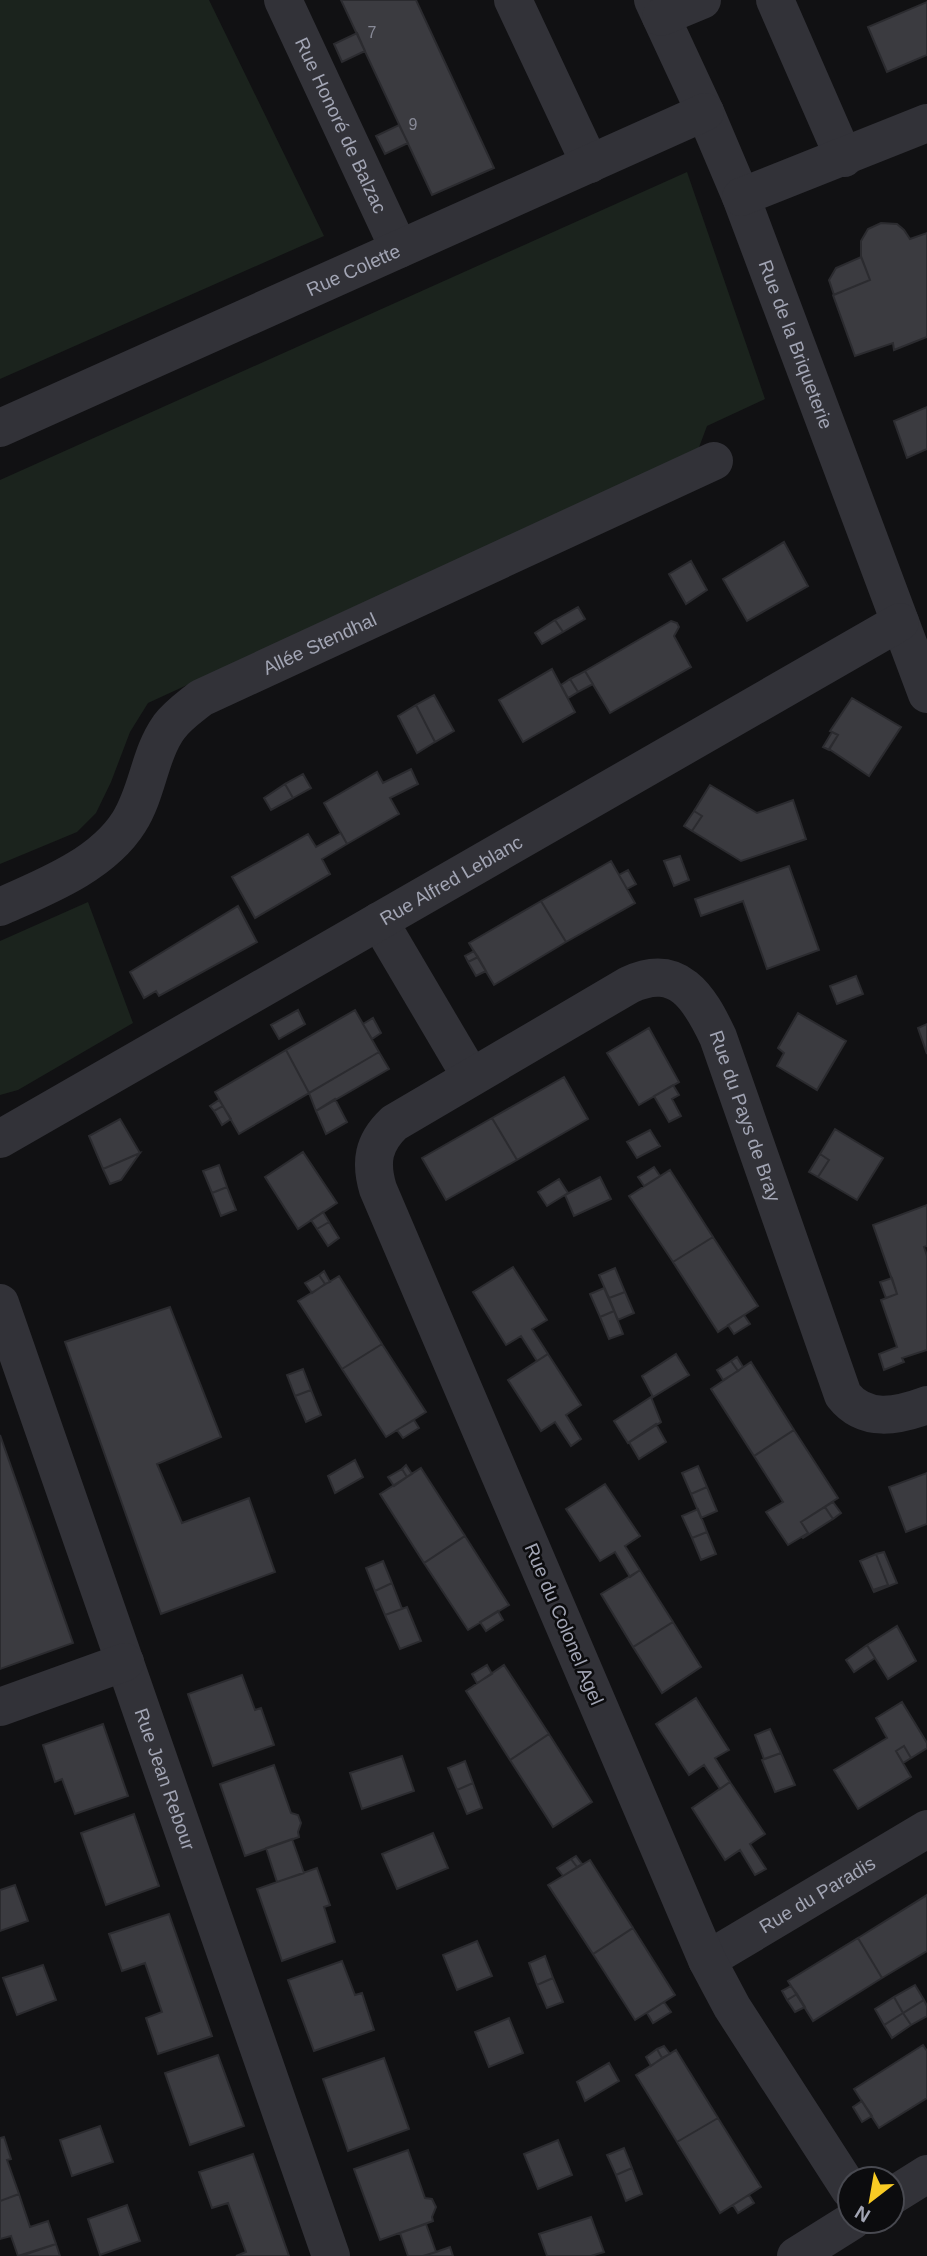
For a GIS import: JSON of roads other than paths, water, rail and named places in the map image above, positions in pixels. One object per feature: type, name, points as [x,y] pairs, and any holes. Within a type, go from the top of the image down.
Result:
[{"type":"street","name":"Rue Honoré de Balzac","points":[[283,0],[399,249]]},
{"type":"street","points":[[513,0],[590,164]]},
{"type":"street","points":[[657,8],[702,0]]},
{"type":"street","points":[[775,0],[844,158]]},
{"type":"street","name":"Rue de la Briqueterie","points":[[657,8],[741,197],[927,694]]},
{"type":"street","name":"Rue Colette","points":[[0,428],[705,112]]},
{"type":"street","points":[[741,197],[927,123]]},
{"type":"street","name":"Allée Stendhal","points":[[0,907],[75,870],[114,841],[129,823],[137,807],[153,759],[165,734],[184,711],[201,698],[714,461]]},
{"type":"street","name":"Rue Alfred Leblanc","points":[[0,1139],[900,622]]},
{"type":"street","points":[[379,921],[471,1077]]},
{"type":"street","name":"Rue du Pays de Bray","points":[[471,1077],[645,978],[665,978],[687,988],[698,1001],[718,1037],[843,1395],[859,1410],[883,1416],[906,1413],[927,1405]]},
{"type":"street","name":"Rue du Colonel Agel","points":[[471,1077],[394,1123],[384,1133],[376,1145],[373,1158],[378,1189],[707,1960],[732,2007],[836,2168]]},
{"type":"street","name":"Rue Jean Rebour","points":[[0,1303],[331,2256]]},
{"type":"street","points":[[0,1707],[125,1662]]},
{"type":"street","name":"Rue du Paradis","points":[[707,1960],[927,1829]]},
{"type":"street","points":[[906,2187],[927,2174]]},
{"type":"street","points":[[807,2253],[836,2232]]}]
